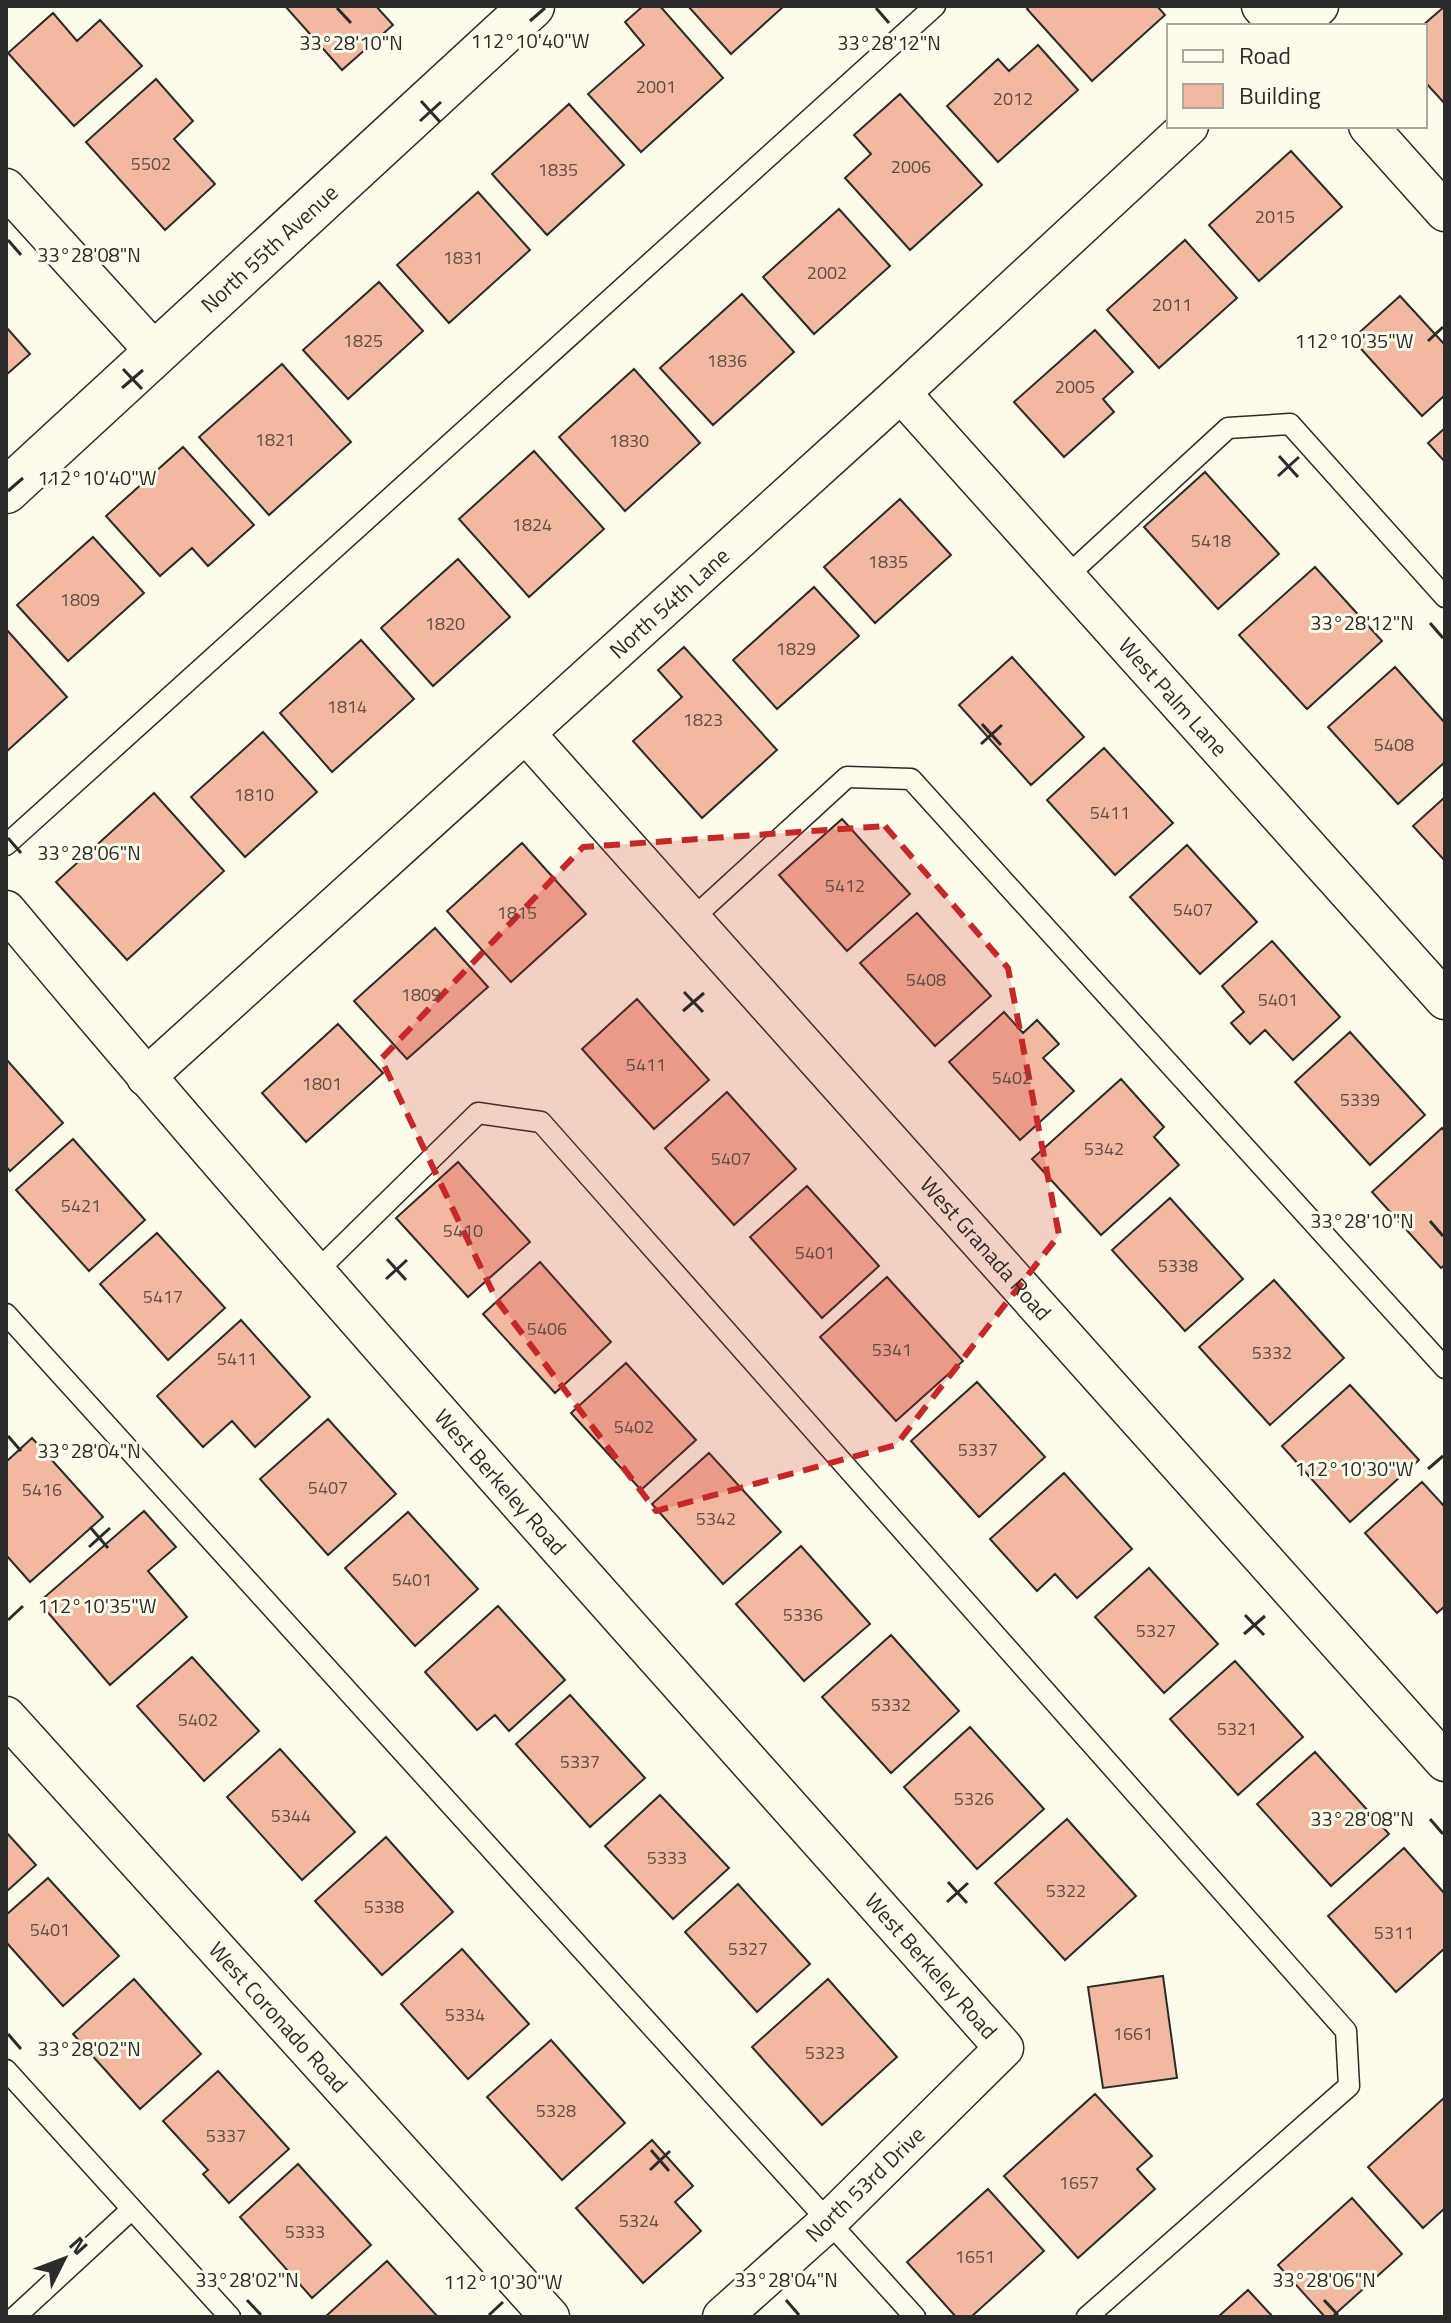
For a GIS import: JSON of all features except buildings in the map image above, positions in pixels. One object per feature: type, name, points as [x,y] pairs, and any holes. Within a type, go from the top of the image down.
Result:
[{"type":"street","points":[[1261,6],[1277,24]]},
{"type":"street","points":[[1299,24],[1319,6]]},
{"type":"street","name":"North 55th Avenue","points":[[6,491],[516,11]]},
{"type":"street","name":"North 54th Lane","points":[[146,1077],[901,393],[1187,128]]},
{"type":"street","points":[[1370,128],[1445,212]]},
{"type":"street","points":[[6,188],[156,353]]},
{"type":"street","name":"West Palm Lane","points":[[901,393],[1445,1000]]},
{"type":"street","name":"West Granada Road","points":[[526,734],[1445,1762]]},
{"type":"street","name":"West Berkeley Road","points":[[6,910],[316,1272],[1004,2048]]},
{"type":"street","name":"West Coronado Road","points":[[6,1716],[550,2317]]},
{"type":"street","name":"North 53rd Drive","points":[[722,2317],[828,2222],[1004,2048]]},
{"type":"lane","points":[[6,845],[935,6]]},
{"type":"lane","points":[[1067,576],[1228,428],[1290,424],[1445,597]]},
{"type":"lane","points":[[692,919],[847,777],[911,779],[1445,1368]]},
{"type":"lane","points":[[316,1272],[478,1113],[541,1122],[1346,2031],[1349,2086],[1087,2317]]},
{"type":"lane","points":[[6,1314],[915,2317]]},
{"type":"lane","points":[[6,2070],[230,2317]]},
{"type":"lane","points":[[15,2317],[132,2209]]},
{"type":"highlighted area","points":[[885,826],[1008,968],[1059,1235],[896,1445],[656,1511],[496,1299],[381,1059],[583,847]]}]
